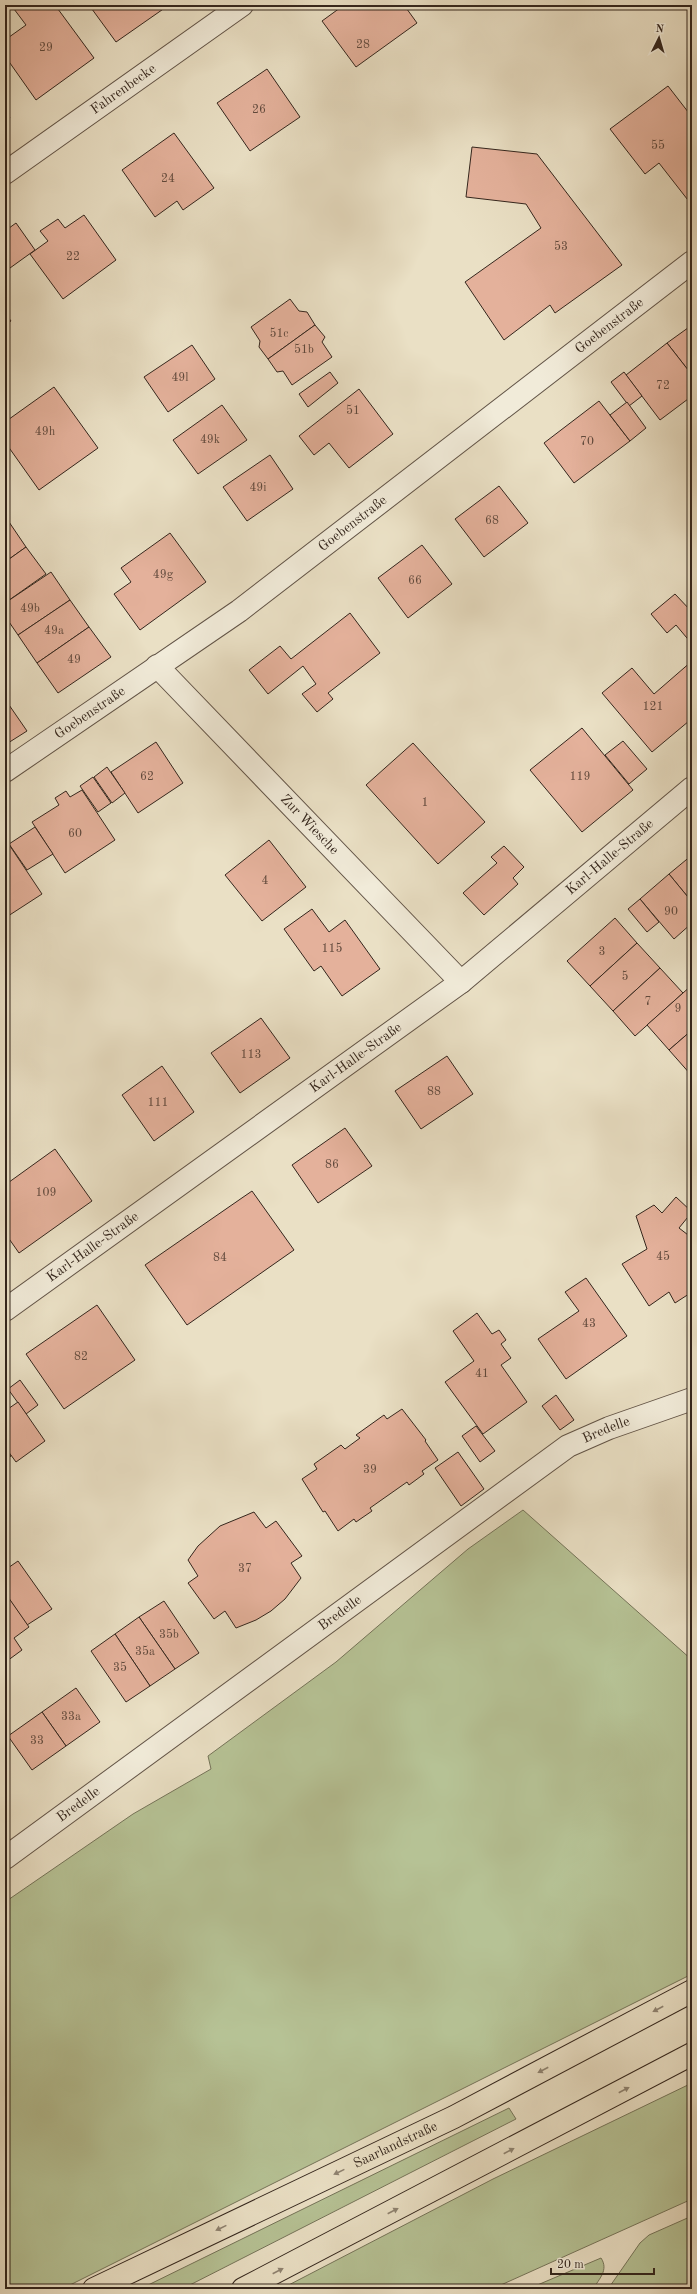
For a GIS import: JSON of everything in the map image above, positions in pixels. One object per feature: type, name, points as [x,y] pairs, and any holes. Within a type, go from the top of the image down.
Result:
[{"type":"highway","name":"Saarlandstraße","points":[[94,2289],[454,2117],[692,1991]]},
{"type":"highway","points":[[244,2289],[692,2054]]},
{"type":"street","name":"Fahrenbecke","points":[[5,173],[242,5]]},
{"type":"street","name":"Goebenstraße","points":[[5,771],[239,611],[692,262]]},
{"type":"street","name":"Zur Wiesche","points":[[157,666],[461,982]]},
{"type":"street","name":"Karl-Halle-Straße","points":[[5,1310],[461,982],[692,788]]},
{"type":"street","name":"Bredelle","points":[[5,1858],[568,1446],[610,1428],[692,1399]]},
{"type":"green space","points":[[523,1510],[692,1660],[692,1974],[62,2289],[5,2289],[5,1902],[133,1814],[211,1769],[208,1756],[336,1662],[468,1549]]},
{"type":"green space","points":[[692,2083],[692,2199],[492,2289],[281,2289],[493,2179]]},
{"type":"green space","points":[[509,2108],[516,2119],[182,2289],[140,2289]]},
{"type":"green space","points":[[692,2216],[692,2289],[608,2289],[640,2243],[649,2235]]},
{"type":"green space","points":[[601,2258],[604,2270],[593,2289],[528,2289]]},
{"type":"building","points":[[11,5],[55,5],[94,58],[36,100],[5,56],[5,40],[26,25]]},
{"type":"building","points":[[89,5],[169,5],[116,42]]},
{"type":"building","points":[[344,5],[404,5],[417,23],[356,67],[322,21]]},
{"type":"building","points":[[267,69],[300,117],[250,151],[217,103]]},
{"type":"building","points":[[668,86],[692,117],[691,204],[659,163],[645,174],[610,129]]},
{"type":"building","points":[[5,111],[10,118],[5,122]]},
{"type":"building","points":[[174,133],[214,188],[183,210],[177,201],[155,217],[122,170]]},
{"type":"building","points":[[472,147],[537,154],[622,265],[555,313],[550,305],[504,340],[465,282],[541,228],[526,204],[466,197]]},
{"type":"building","points":[[84,215],[116,260],[63,299],[30,254],[48,241],[40,231],[58,219],[65,228]]},
{"type":"building","points":[[16,223],[35,250],[10,268],[5,261],[5,231]]},
{"type":"building","points":[[290,299],[299,311],[307,312],[315,325],[268,359],[259,347],[260,341],[251,327]]},
{"type":"building","points":[[5,313],[11,321],[5,325]]},
{"type":"building","points":[[315,325],[325,337],[322,342],[332,357],[292,385],[283,371],[277,372],[268,359]]},
{"type":"building","points":[[692,325],[692,375],[667,343]]},
{"type":"building","points":[[667,343],[692,375],[692,396],[660,420],[626,375]]},
{"type":"building","points":[[192,345],[215,379],[168,412],[144,377]]},
{"type":"building","points":[[330,372],[338,383],[308,407],[299,394]]},
{"type":"building","points":[[624,372],[642,396],[629,406],[611,382]]},
{"type":"building","points":[[54,387],[98,448],[39,490],[5,442],[5,422]]},
{"type":"building","points":[[359,389],[393,434],[349,468],[329,443],[314,455],[299,436]]},
{"type":"building","points":[[599,401],[630,441],[574,483],[544,443]]},
{"type":"building","points":[[627,402],[646,428],[630,441],[610,415]]},
{"type":"building","points":[[222,405],[247,440],[198,474],[173,440]]},
{"type":"building","points":[[270,455],[293,489],[247,521],[223,487]]},
{"type":"building","points":[[499,486],[528,523],[484,557],[455,519]]},
{"type":"building","points":[[7,519],[26,547],[5,562],[5,520]]},
{"type":"building","points":[[170,533],[206,582],[140,630],[114,594],[131,582],[121,568]]},
{"type":"building","points":[[422,545],[452,584],[408,618],[378,578]]},
{"type":"building","points":[[26,547],[46,574],[5,603],[5,562]]},
{"type":"building","points":[[51,572],[70,600],[18,635],[5,616],[5,603]]},
{"type":"building","points":[[675,594],[692,612],[692,644],[676,625],[667,633],[651,614]]},
{"type":"building","points":[[70,600],[89,627],[37,663],[18,635]]},
{"type":"building","points":[[350,613],[380,653],[328,693],[333,699],[317,712],[302,694],[316,684],[303,666],[268,694],[249,670],[280,646],[291,659]]},
{"type":"building","points":[[89,627],[111,657],[58,693],[37,663]]},
{"type":"building","points":[[692,661],[692,725],[689,721],[652,752],[602,693],[632,668],[654,694]]},
{"type":"building","points":[[7,702],[27,731],[8,743],[5,739],[5,704]]},
{"type":"building","points":[[582,728],[633,790],[582,832],[530,770]]},
{"type":"building","points":[[623,741],[647,769],[629,784],[605,755]]},
{"type":"building","points":[[156,742],[183,783],[138,813],[111,772]]},
{"type":"building","points":[[413,743],[485,822],[438,864],[366,785]]},
{"type":"building","points":[[107,767],[125,793],[112,803],[94,777]]},
{"type":"building","points":[[93,777],[111,803],[98,812],[80,786]]},
{"type":"building","points":[[82,790],[115,840],[65,873],[32,822],[59,805],[55,798],[66,791],[70,797]]},
{"type":"building","points":[[35,827],[53,854],[27,870],[9,844]]},
{"type":"building","points":[[6,840],[42,894],[5,918],[5,841]]},
{"type":"building","points":[[269,840],[306,887],[262,921],[225,875]]},
{"type":"building","points":[[504,846],[524,867],[513,878],[518,884],[484,915],[463,893],[497,863],[491,857]]},
{"type":"building","points":[[692,855],[692,902],[669,874]]},
{"type":"building","points":[[669,874],[692,902],[692,923],[674,939],[640,899]]},
{"type":"building","points":[[640,899],[659,922],[647,932],[628,909]]},
{"type":"building","points":[[312,909],[329,932],[345,920],[380,969],[342,996],[321,966],[314,971],[284,929]]},
{"type":"building","points":[[615,918],[637,943],[590,986],[567,961]]},
{"type":"building","points":[[637,943],[660,968],[613,1011],[590,986]]},
{"type":"building","points":[[660,968],[683,993],[635,1036],[613,1011]]},
{"type":"building","points":[[692,985],[692,1030],[669,1050],[647,1025]]},
{"type":"building","points":[[261,1018],[290,1058],[240,1093],[211,1053]]},
{"type":"building","points":[[692,1030],[692,1076],[669,1050]]},
{"type":"building","points":[[447,1056],[473,1094],[421,1129],[395,1091]]},
{"type":"building","points":[[162,1066],[194,1112],[154,1141],[122,1095]]},
{"type":"building","points":[[345,1128],[372,1166],[318,1203],[292,1165]]},
{"type":"building","points":[[55,1149],[92,1201],[19,1253],[5,1233],[5,1185]]},
{"type":"building","points":[[252,1191],[294,1250],[187,1325],[145,1265]]},
{"type":"building","points":[[676,1197],[692,1212],[679,1228],[692,1238],[692,1292],[675,1303],[669,1292],[649,1306],[622,1264],[647,1249],[636,1216],[654,1205],[662,1213]]},
{"type":"building","points":[[586,1278],[627,1336],[566,1379],[538,1339],[579,1311],[565,1292]]},
{"type":"building","points":[[97,1305],[135,1360],[64,1409],[26,1354]]},
{"type":"building","points":[[477,1313],[492,1334],[499,1330],[506,1340],[501,1344],[511,1358],[501,1365],[527,1402],[483,1434],[445,1382],[474,1361],[453,1331]]},
{"type":"building","points":[[20,1380],[38,1405],[26,1414],[8,1389]]},
{"type":"building","points":[[556,1395],[574,1420],[560,1430],[542,1406]]},
{"type":"building","points":[[18,1402],[45,1441],[16,1462],[5,1447],[5,1411]]},
{"type":"building","points":[[402,1409],[426,1440],[425,1441],[438,1460],[422,1471],[424,1474],[409,1485],[407,1482],[370,1508],[372,1511],[356,1522],[354,1519],[338,1531],[325,1511],[323,1512],[302,1479],[317,1469],[314,1464],[341,1445],[345,1449],[360,1438],[356,1435],[384,1415],[387,1419]]},
{"type":"building","points":[[476,1426],[495,1451],[480,1462],[462,1436]]},
{"type":"building","points":[[5,1447],[11,1456],[5,1461]]},
{"type":"building","points":[[458,1452],[484,1489],[461,1506],[435,1468]]},
{"type":"building","points":[[254,1512],[266,1528],[276,1521],[302,1556],[291,1563],[301,1578],[285,1599],[271,1611],[256,1620],[236,1628],[225,1611],[214,1619],[188,1583],[198,1576],[188,1560],[198,1546],[220,1526]]},
{"type":"building","points":[[18,1561],[52,1609],[27,1625],[5,1593],[5,1570]]},
{"type":"building","points":[[6,1594],[29,1627],[14,1638],[22,1650],[7,1661],[5,1658]]},
{"type":"building","points":[[164,1601],[199,1653],[175,1669],[139,1617]]},
{"type":"building","points":[[139,1617],[175,1669],[150,1686],[115,1634]]},
{"type":"building","points":[[115,1634],[150,1686],[126,1702],[91,1651]]},
{"type":"building","points":[[76,1688],[100,1722],[66,1746],[42,1712]]},
{"type":"building","points":[[42,1712],[66,1746],[32,1770],[8,1736]]}]
